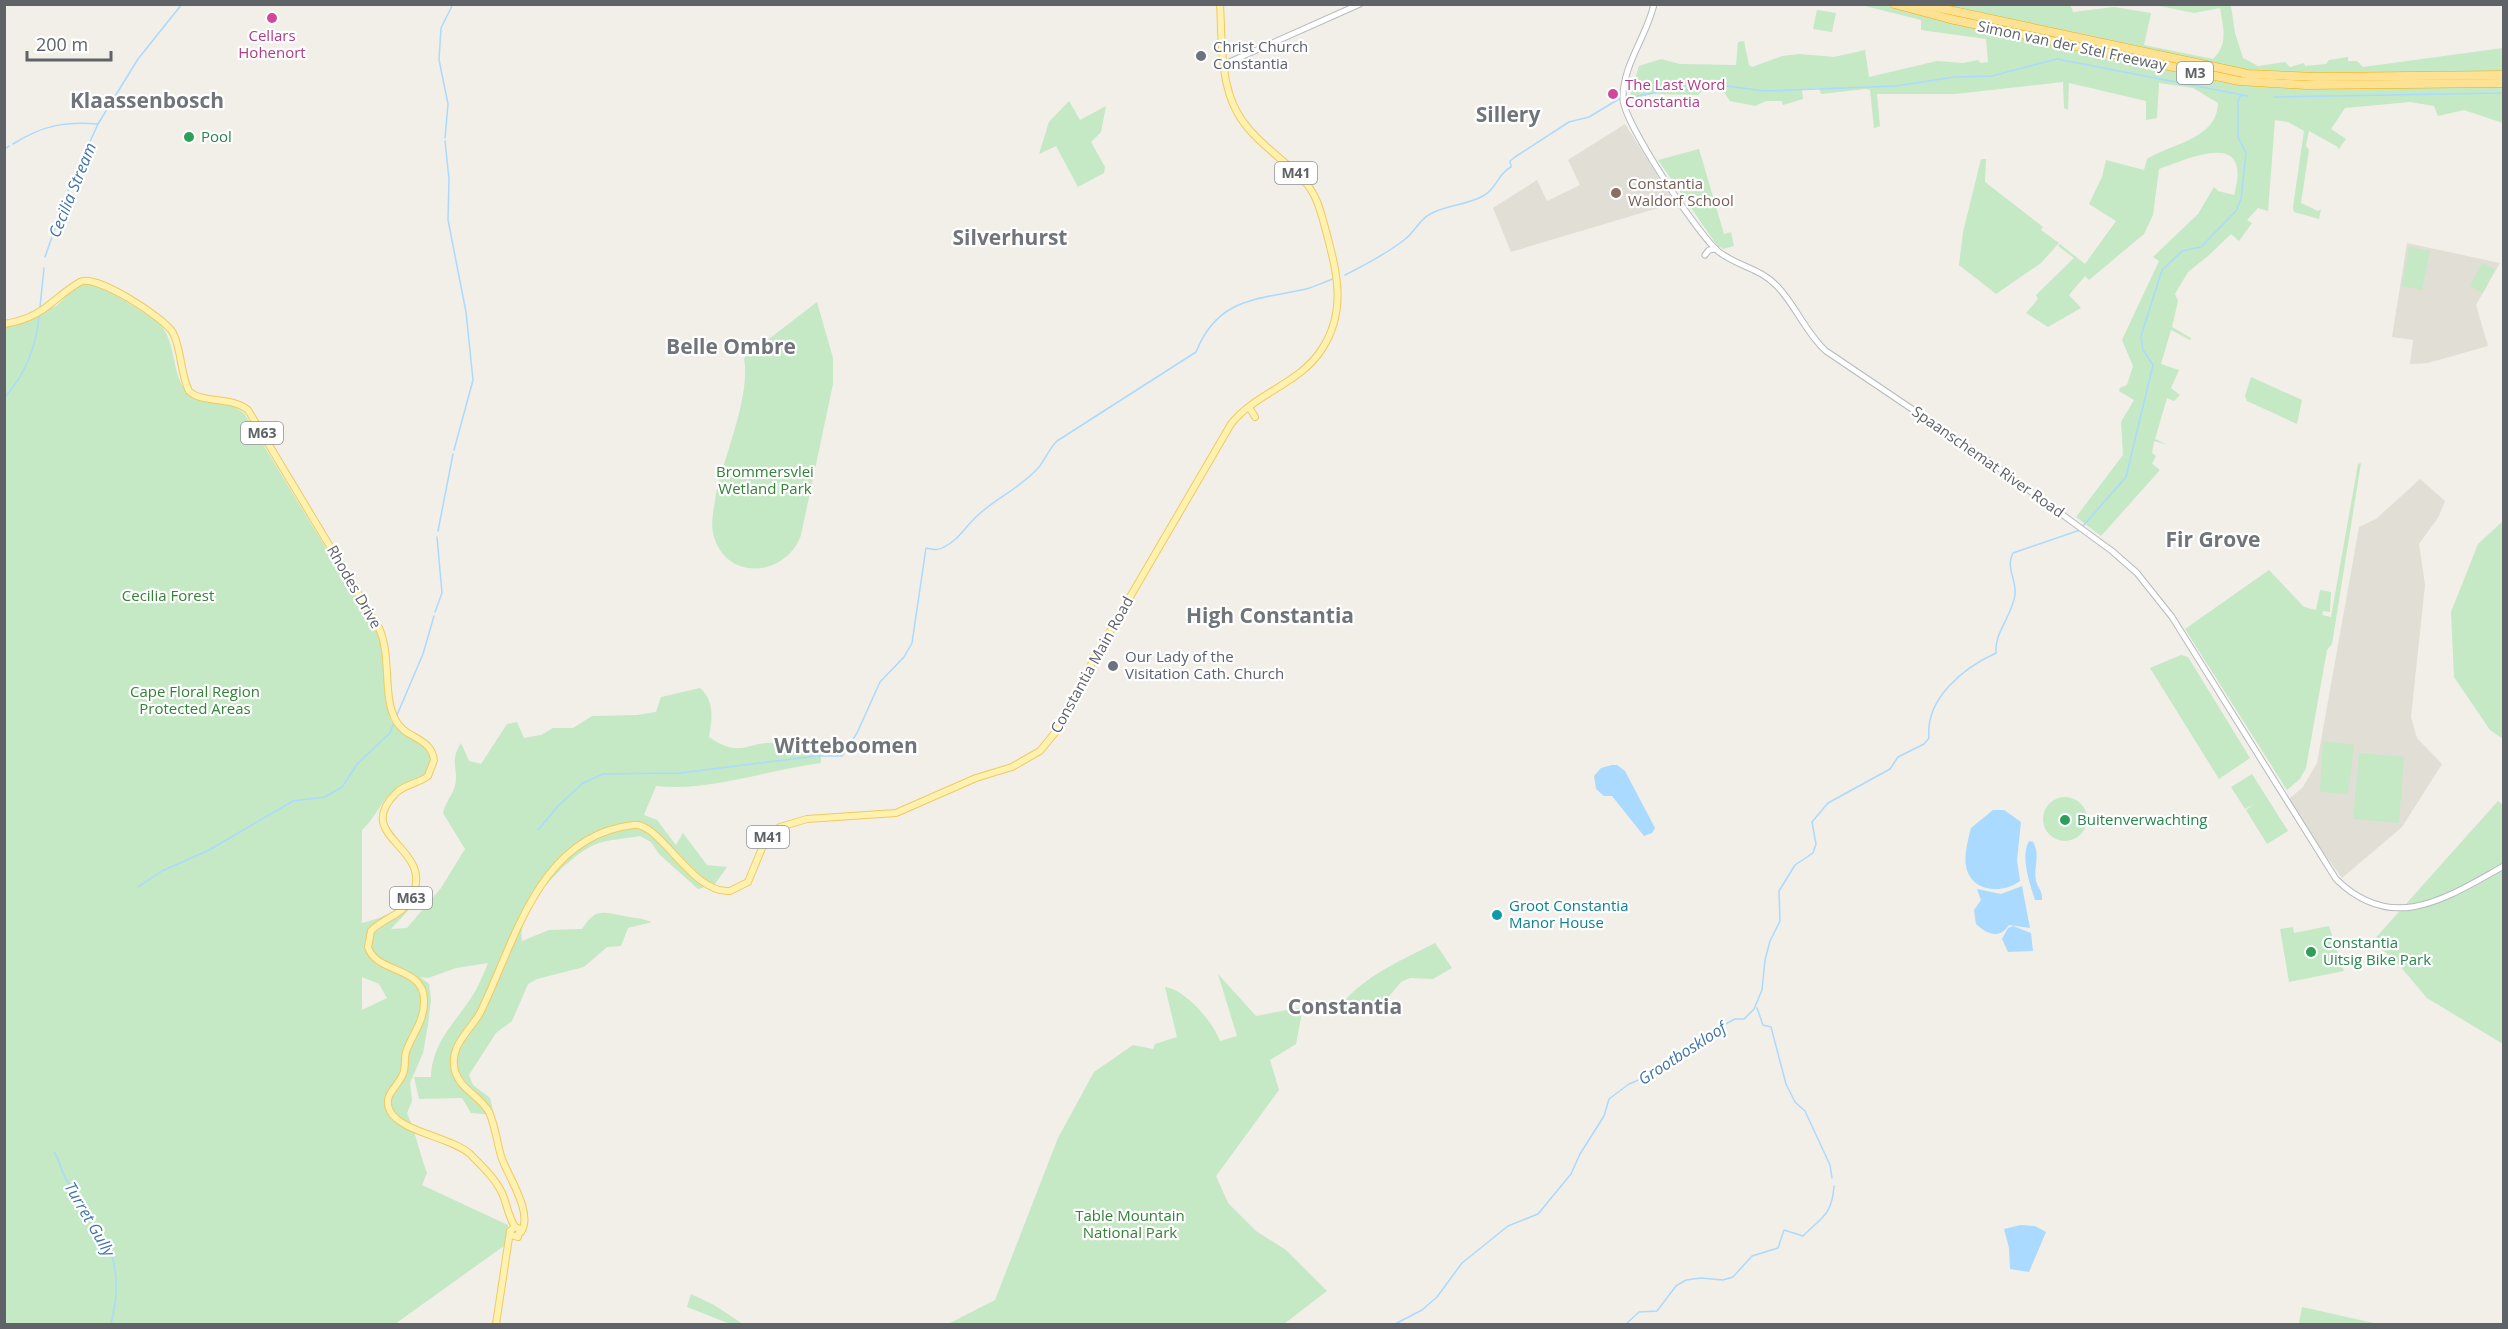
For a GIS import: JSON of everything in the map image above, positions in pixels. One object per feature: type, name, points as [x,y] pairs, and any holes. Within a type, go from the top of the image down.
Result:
[{"type":"highway","points":[[1888,4],[1907,9]]},
{"type":"highway","name":"Simon van der Stel Freeway","points":[[1894,4],[1907,9],[2239,81],[2306,85],[2504,83]]},
{"type":"highway","name":"Simon van der Stel Freeway","points":[[1921,4],[2248,74],[2317,77],[2504,75]]},
{"type":"highway","points":[[1938,4],[2018,26]]},
{"type":"main road","name":"Constantia Main Road","points":[[515,1231],[522,1221],[523,1214],[518,1193],[502,1157],[489,1112],[460,1082],[453,1059],[459,1042],[482,1010],[524,914],[553,869],[595,835],[639,824],[652,830],[669,852],[710,887],[730,891],[748,882],[765,841],[780,827],[807,819],[896,813],[976,778],[1012,767],[1030,758],[1054,735],[1085,674],[1224,433],[1249,407],[1300,373],[1314,360],[1333,327],[1339,289],[1331,251],[1314,195],[1304,181],[1241,119],[1231,100],[1225,64],[1220,4]]},
{"type":"main road","points":[[1225,64],[1360,4]]},
{"type":"main road","name":"Spaanschemat River Road","points":[[1654,4],[1626,79],[1624,108],[1643,145],[1703,234],[1716,249],[1729,258],[1757,270],[1771,280],[1812,336],[1832,356],[1942,427],[2082,528],[2137,573],[2164,605],[2336,879],[2367,901],[2384,907],[2405,908],[2436,902],[2504,867]]},
{"type":"main road","points":[[1705,255],[1710,249],[1716,249]]},
{"type":"main road","name":"Rhodes Drive","points":[[4,324],[43,311],[79,282],[88,279],[100,282],[166,324],[174,335],[181,369],[189,391],[195,396],[240,404],[250,414],[379,628],[386,647],[395,718],[405,731],[428,744],[433,752],[434,763],[426,778],[396,792],[386,804],[383,813],[385,828],[416,867],[418,878],[406,905],[371,931],[368,947],[377,961],[402,971],[417,983],[424,1001],[419,1026],[406,1051],[403,1072],[389,1095],[388,1107],[393,1115],[405,1123],[469,1154],[498,1186],[515,1231]]},
{"type":"main road","points":[[1249,407],[1250,413],[1255,417]]},
{"type":"main road","name":"M63","points":[[496,1324],[499,1297],[515,1231]]},
{"type":"shaded area","name":"Constantia Waldorf School","points":[[1625,124],[1675,203],[1511,252],[1493,208],[1537,180],[1547,201],[1580,185],[1568,160]]},
{"type":"shaded area","points":[[2407,243],[2500,263],[2476,305],[2488,346],[2428,363],[2410,364],[2413,340],[2392,337]]},
{"type":"shaded area","points":[[2420,479],[2445,501],[2439,516],[2419,544],[2425,585],[2411,717],[2417,738],[2442,764],[2402,827],[2342,878],[2312,837],[2289,799],[2303,787],[2317,763],[2359,527],[2376,519]]},
{"type":"green space","points":[[2070,4],[2073,12],[2114,7],[2151,13],[2144,45],[2213,59],[2223,41],[2220,8],[2194,13],[2155,5],[2231,6],[2235,33],[2243,58],[2258,66],[2285,62],[2290,67],[2304,63],[2305,66],[2326,64],[2329,60],[2348,57],[2348,61],[2357,61],[2363,67],[2503,48],[2503,123],[2464,110],[2438,116],[2434,106],[2410,102],[2345,108],[2331,129],[2346,139],[2338,150],[2338,147],[2309,131],[2306,146],[2309,150],[2301,203],[2318,211],[2321,209],[2319,219],[2294,212],[2293,207],[2304,131],[2288,122],[2275,120],[2268,211],[2258,208],[2247,220],[2252,223],[2239,241],[2231,234],[2188,272],[2175,294],[2178,301],[2172,327],[2191,338],[2190,340],[2171,330],[2161,364],[2179,370],[2171,388],[2180,395],[2174,401],[2167,398],[2155,439],[2168,445],[2154,441],[2152,453],[2156,456],[2152,464],[2160,470],[2101,536],[2076,517],[2123,455],[2121,422],[2134,400],[2119,391],[2127,385],[2133,366],[2122,340],[2159,261],[2153,257],[2198,214],[2214,187],[2218,191],[2234,195],[2238,174],[2235,161],[2227,155],[2216,153],[2187,159],[2159,169],[2153,215],[2144,234],[2089,280],[2085,276],[2069,295],[2081,308],[2048,327],[2026,313],[2038,299],[2036,295],[2074,258],[2058,246],[2060,244],[2085,264],[2116,221],[2089,204],[2102,177],[2106,160],[2144,170],[2147,159],[2192,138],[2210,125],[2216,115],[2218,103],[2193,88],[2159,83],[2157,118],[2146,120],[2146,101],[2069,83],[2068,110],[2064,108],[2063,82],[1955,94],[1877,94],[1880,126],[1874,128],[1870,90],[1866,89],[1821,94],[1819,88],[1802,90],[1803,99],[1783,105],[1782,101],[1766,101],[1755,106],[1730,101],[1722,89],[1702,91],[1698,95],[1653,94],[1629,99],[1639,66],[1661,59],[1680,64],[1736,65],[1738,42],[1744,41],[1749,65],[1752,67],[1782,56],[1799,54],[1834,57],[1865,50],[1869,77],[1937,61],[1963,63],[1978,60],[1981,63],[1988,62],[1986,39],[1921,30],[1921,20],[1861,5]]},
{"type":"green space","points":[[1817,10],[1836,13],[1832,32],[1813,29]]},
{"type":"green space","points":[[1069,101],[1080,120],[1106,106],[1101,132],[1091,142],[1105,167],[1104,173],[1078,187],[1056,146],[1039,154],[1049,122]]},
{"type":"green space","points":[[1699,149],[1724,234],[1731,232],[1734,246],[1723,249],[1716,244],[1658,160]]},
{"type":"green space","points":[[1981,159],[1986,159],[1985,182],[2043,227],[2041,230],[2059,243],[2041,263],[1996,294],[1959,265],[1963,232]]},
{"type":"green space","points":[[2409,247],[2430,251],[2422,290],[2402,286]]},
{"type":"green space","points":[[2482,263],[2495,269],[2483,293],[2470,286]]},
{"type":"green space","name":"Cape Floral Region Protected Areas","points":[[81,283],[98,284],[157,321],[164,329],[168,339],[184,389],[191,397],[226,402],[244,413],[381,639],[390,719],[393,724],[423,746],[432,760],[430,768],[424,775],[402,785],[388,796],[362,830],[362,923],[416,902],[391,929],[407,928],[441,888],[465,849],[443,813],[455,786],[457,750],[461,743],[469,761],[481,764],[507,724],[517,722],[524,738],[541,735],[553,728],[573,728],[592,716],[637,715],[656,712],[661,697],[700,688],[710,704],[709,737],[720,744],[745,748],[759,744],[778,743],[821,752],[821,763],[697,786],[656,786],[644,815],[657,820],[676,845],[683,833],[707,865],[727,867],[715,884],[698,889],[659,854],[651,842],[640,836],[594,845],[571,860],[558,872],[535,900],[527,914],[522,928],[522,941],[549,930],[582,929],[591,918],[600,913],[652,922],[628,928],[621,946],[607,947],[584,967],[537,979],[528,984],[512,1021],[496,1033],[469,1075],[473,1085],[490,1098],[494,1115],[471,1113],[462,1098],[419,1099],[414,1077],[431,1077],[435,1054],[440,1044],[474,994],[488,963],[456,968],[428,978],[420,977],[429,984],[431,999],[423,1053],[410,1083],[412,1101],[407,1113],[427,1173],[422,1185],[508,1225],[508,1243],[395,1324],[5,1324],[4,326],[56,306]],"holes":[[[362,977],[379,984],[387,998],[362,1010]]]},
{"type":"green space","name":"Brommersvlei Wetland Park","points":[[817,302],[833,358],[833,384],[801,535],[794,548],[784,558],[772,565],[746,568],[733,563],[723,554],[713,535],[712,525],[719,483],[744,391],[744,358]]},
{"type":"green space","points":[[2251,377],[2302,400],[2297,424],[2247,401],[2245,396]]},
{"type":"green space","points":[[2361,463],[2332,644],[2327,650],[2306,768],[2300,779],[2287,790],[2185,629],[2269,570],[2304,607],[2316,610],[2320,590],[2331,592],[2330,612],[2323,611],[2322,615],[2331,617],[2358,464]]},
{"type":"green space","points":[[2503,521],[2503,739],[2490,730],[2454,677],[2451,612],[2478,544]]},
{"type":"green space","points":[[2181,655],[2188,657],[2250,758],[2219,779],[2150,668]]},
{"type":"green space","points":[[2323,741],[2354,745],[2348,794],[2320,792]]},
{"type":"green space","points":[[2359,753],[2404,757],[2399,823],[2353,819]]},
{"type":"green space","points":[[2252,774],[2288,831],[2267,844],[2246,810],[2254,804],[2245,809],[2231,787]]},
{"type":"green space","name":"Buitenverwachting","points":[[2065,797],[2080,804],[2087,819],[2080,834],[2065,841],[2050,834],[2043,819],[2050,804]]},
{"type":"green space","points":[[2498,801],[2504,806],[2503,1044],[2427,998],[2394,959],[2372,942]]},
{"type":"green space","name":"Constantia Uitsig Bike Park","points":[[2329,926],[2344,971],[2289,982],[2280,929],[2293,927],[2294,933]]},
{"type":"green space","points":[[1435,943],[1452,968],[1433,979],[1410,978],[1401,982],[1375,1013],[1360,1009],[1348,1014],[1341,1005],[1372,977]]},
{"type":"green space","name":"Table Mountain National Park","points":[[1218,974],[1256,1016],[1303,1007],[1296,1044],[1270,1060],[1279,1090],[1216,1176],[1228,1203],[1256,1231],[1286,1250],[1327,1291],[1284,1324],[948,1324],[995,1300],[1058,1138],[1094,1072],[1133,1045],[1153,1049],[1155,1044],[1177,1037],[1165,987],[1173,989],[1190,1000],[1205,1016],[1220,1041],[1237,1036]]},
{"type":"green space","points":[[691,1294],[714,1305],[743,1324],[730,1324],[687,1307]]},
{"type":"green space","points":[[2302,1307],[2378,1324],[2299,1324]]},
{"type":"water","points":[[1617,765],[1625,771],[1655,828],[1652,833],[1644,836],[1612,796],[1604,796],[1596,789],[1594,776],[1601,768]]},
{"type":"water","points":[[1993,810],[2004,810],[2021,822],[2017,860],[2020,881],[1997,889],[1974,882],[1966,866],[1971,828]]},
{"type":"water","points":[[2029,841],[2033,842],[2035,847],[2037,857],[2035,876],[2042,900],[2035,900],[2027,870],[2025,855]]},
{"type":"water","points":[[2022,886],[2030,928],[2009,925],[2001,933],[1993,934],[1976,924],[1974,910],[1981,900],[1977,889],[2001,894]]},
{"type":"water","points":[[2013,926],[2031,933],[2033,951],[2008,952],[2002,939],[2008,928]]},
{"type":"water","points":[[2021,1225],[2035,1226],[2046,1232],[2029,1272],[2010,1269],[2009,1248],[2004,1229]]},
{"type":"waterway","points":[[13,144],[33,133],[54,126],[75,123],[98,124],[138,59],[182,4]]},
{"type":"waterway","points":[[445,138],[448,104],[439,60],[441,28],[453,4]]},
{"type":"waterway","points":[[1629,98],[1672,89],[1690,90],[1720,85],[1764,91],[1896,86],[1954,77],[1992,76],[2057,59],[2248,96]]},
{"type":"waterway","points":[[2274,97],[2504,93]]},
{"type":"waterway","name":"Grootboskloof","points":[[2083,526],[2126,477],[2153,365],[2143,350],[2141,336],[2162,270],[2182,251],[2201,247],[2236,211],[2241,199],[2246,153],[2238,137],[2238,101],[2241,95]]},
{"type":"waterway","points":[[1345,275],[1397,245],[1430,214],[1477,199],[1488,193],[1503,173],[1511,167],[1510,161],[1515,157],[1569,122],[1589,117],[1619,99]]},
{"type":"waterway","name":"Cecilia Stream","points":[[45,257],[69,188],[98,124]]},
{"type":"waterway","points":[[445,141],[449,179],[448,220],[466,312],[473,380],[454,450]]},
{"type":"waterway","points":[[4,150],[9,146]]},
{"type":"waterway","name":"Cecilia Stream","points":[[40,307],[44,268]]},
{"type":"waterway","points":[[538,830],[558,806],[583,783],[603,774],[680,773],[816,756],[842,756],[857,733],[880,682],[904,657],[912,643],[926,548],[939,549],[953,542],[981,512],[1032,475],[1057,441],[1196,352],[1205,334],[1216,320],[1228,311],[1255,299],[1306,289],[1333,279]]},
{"type":"waterway","name":"Cecilia Stream","points":[[4,398],[24,370],[35,340],[39,317]]},
{"type":"waterway","points":[[438,531],[453,454]]},
{"type":"waterway","name":"Grootboskloof","points":[[1395,1324],[1422,1310],[1437,1297],[1462,1263],[1508,1226],[1538,1214],[1571,1174],[1580,1154],[1604,1116],[1609,1099],[1629,1084],[1655,1073],[1702,1042],[1718,1028],[1735,1019],[1744,1019],[1754,1009],[1762,990],[1765,960],[1770,941],[1780,921],[1779,891],[1795,865],[1813,853],[1816,844],[1812,822],[1828,803],[1890,769],[1898,757],[1924,744],[1929,738],[1929,724],[1933,710],[1949,686],[1971,667],[1996,653],[2000,631],[2015,595],[2010,563],[2013,553],[2080,530]]},
{"type":"waterway","points":[[435,612],[442,593],[437,537]]},
{"type":"waterway","points":[[397,715],[423,654],[434,616]]},
{"type":"waterway","points":[[138,887],[162,871],[209,850],[293,801],[325,797],[342,787],[358,763],[390,733],[394,722]]},
{"type":"waterway","points":[[1757,1008],[1763,1025],[1771,1027],[1786,1084],[1795,1102],[1805,1111],[1830,1165],[1832,1178]]},
{"type":"waterway","name":"Turret Gully","points":[[54,1152],[67,1181],[101,1232],[114,1263],[116,1280],[111,1324]]},
{"type":"waterway","points":[[1626,1324],[1639,1312],[1657,1311],[1676,1286],[1686,1280],[1701,1278],[1723,1280],[1733,1277],[1752,1256],[1778,1248],[1784,1230],[1803,1236],[1825,1215],[1831,1203],[1834,1186]]},
{"type":"place","name":"Cellars Hohenort","points":[[272,18]]},
{"type":"place","name":"Christ Church Constantia","points":[[1201,56]]},
{"type":"place","name":"The Last Word Constantia","points":[[1613,94]]},
{"type":"place","name":"Pool","points":[[189,137]]},
{"type":"place","name":"Constantia Waldorf School","points":[[1616,193]]},
{"type":"place","name":"Our Lady of the Visitation Cath. Church","points":[[1113,666]]},
{"type":"place","name":"Buitenverwachting","points":[[2065,820]]},
{"type":"place","name":"Groot Constantia Manor House","points":[[1497,915]]},
{"type":"place","name":"Constantia Uitsig Bike Park","points":[[2311,952]]},
{"type":"district","name":"Klaassenbosch","points":[[147,101]]},
{"type":"district","name":"Sillery","points":[[1508,115]]},
{"type":"district","name":"Silverhurst","points":[[1010,238]]},
{"type":"district","name":"Belle Ombre","points":[[731,347]]},
{"type":"district","name":"Fir Grove","points":[[2213,540]]},
{"type":"district","name":"High Constantia","points":[[1270,616]]},
{"type":"district","name":"Witteboomen","points":[[846,746]]},
{"type":"district","name":"Constantia","points":[[1345,1007]]},
{"type":"park label","name":"Cecilia Forest","points":[[168,596]]}]
